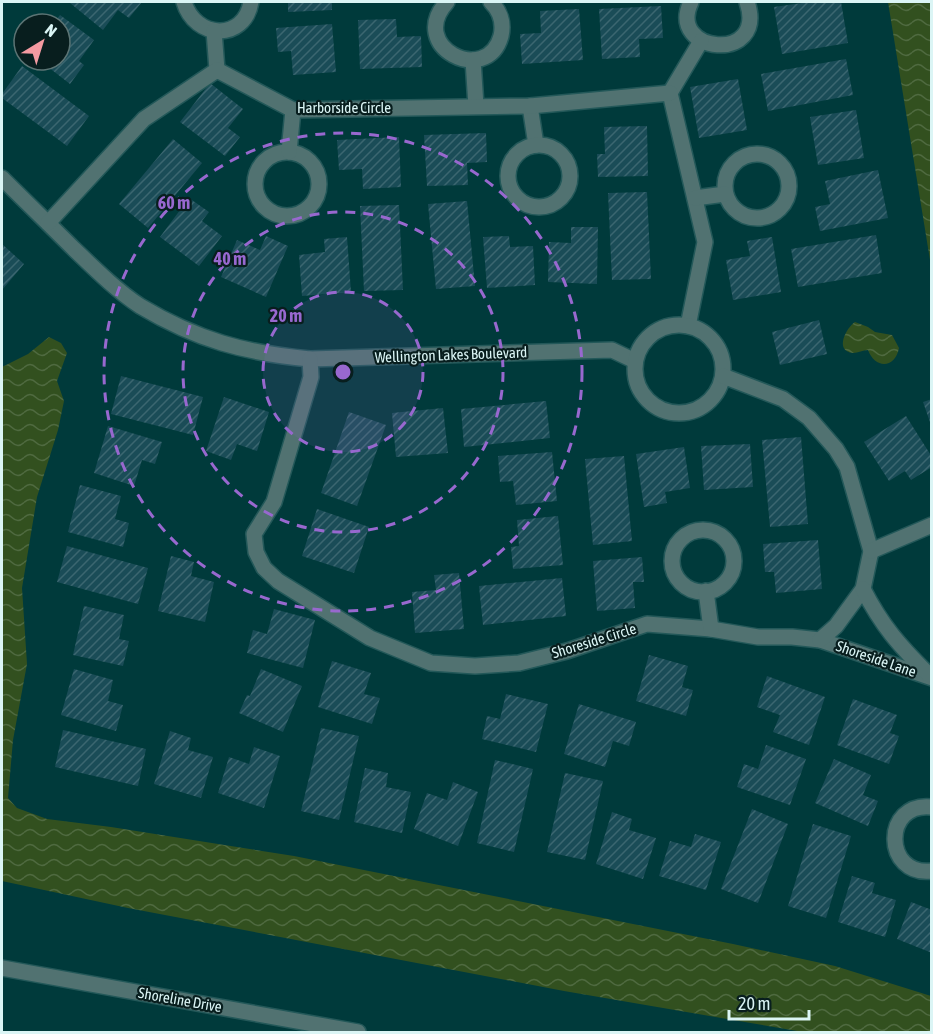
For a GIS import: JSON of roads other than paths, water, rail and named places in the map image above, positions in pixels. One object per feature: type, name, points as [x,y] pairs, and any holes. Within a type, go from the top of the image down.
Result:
[{"type":"street","points":[[184,2],[187,13],[194,21],[203,28],[214,31],[236,26],[245,18],[251,2]]},
{"type":"street","points":[[447,2],[437,17],[435,28],[438,39],[452,55],[473,60],[493,50],[500,41],[501,19],[497,8],[491,2]]},
{"type":"street","points":[[691,2],[687,15],[689,25],[701,41],[722,46],[740,39],[747,30],[750,20],[747,2]]},
{"type":"street","points":[[48,224],[144,119],[217,70],[214,31]]},
{"type":"street","points":[[688,326],[705,242],[670,93],[701,41]]},
{"type":"street","points":[[473,60],[476,106]]},
{"type":"street","name":"Harborside Circle","points":[[217,70],[293,110],[530,106],[670,93]]},
{"type":"street","points":[[530,106],[536,145]]},
{"type":"street","points":[[289,152],[293,110]]},
{"type":"street","points":[[536,145],[547,145],[556,150],[564,157],[569,167],[568,188],[553,204],[543,207],[524,203],[510,189],[508,179],[512,160],[526,147],[536,145]]},
{"type":"street","points":[[289,152],[300,154],[316,168],[320,189],[310,208],[301,214],[280,216],[270,212],[262,204],[255,185],[261,165],[269,157],[289,152]]},
{"type":"street","points":[[764,154],[782,166],[788,176],[787,197],[782,206],[775,213],[765,217],[745,216],[736,211],[725,194],[724,182],[727,172],[733,163],[742,157],[764,154]]},
{"type":"street","name":"Wellington Lakes Boulevard","points":[[2,178],[102,277],[139,305],[179,327],[221,344],[254,352],[310,359],[612,350],[635,361]]},
{"type":"street","points":[[695,198],[725,194]]},
{"type":"street","points":[[688,326],[701,331],[711,339],[723,363],[723,376],[711,401],[699,409],[686,413],[671,413],[647,400],[639,388],[635,375],[635,361],[640,348],[660,329],[688,326]]},
{"type":"street","name":"Shoreside Circle","points":[[310,359],[311,377],[274,502],[254,534],[256,552],[264,568],[278,581],[370,638],[431,663],[475,666],[519,663],[576,649],[647,624],[711,629],[759,637],[820,640]]},
{"type":"street","points":[[723,376],[783,399],[809,418],[836,449],[847,466],[871,551],[863,589],[843,618],[820,640]]},
{"type":"street","points":[[871,551],[932,525]]},
{"type":"street","points":[[697,530],[718,533],[726,539],[734,556],[731,576],[716,589],[706,591],[696,591],[678,579],[672,560],[674,549],[680,540],[697,530]]},
{"type":"street","name":"Shoreside Lane","points":[[863,589],[877,617],[897,642],[932,678]]},
{"type":"street","points":[[706,591],[711,629]]},
{"type":"street","name":"Shoreside Lane","points":[[820,640],[932,678]]},
{"type":"street","points":[[932,807],[924,806],[913,809],[903,816],[894,835],[899,857],[907,865],[917,870],[932,871]]},
{"type":"street","name":"Shoreline Drive","points":[[2,968],[358,1032]]},
{"type":"water","points":[[888,2],[931,2],[931,266]]},
{"type":"water","points":[[855,322],[875,332],[892,335],[899,348],[893,360],[885,364],[880,363],[875,361],[868,350],[853,353],[844,348],[845,334]]},
{"type":"water","points":[[49,337],[61,343],[67,353],[57,381],[64,401],[58,430],[37,497],[22,588],[27,664],[13,740],[8,798],[17,808],[47,819],[294,856],[835,966],[931,996],[931,1032],[803,1032],[564,991],[128,908],[2,881],[2,367],[28,354]]}]
